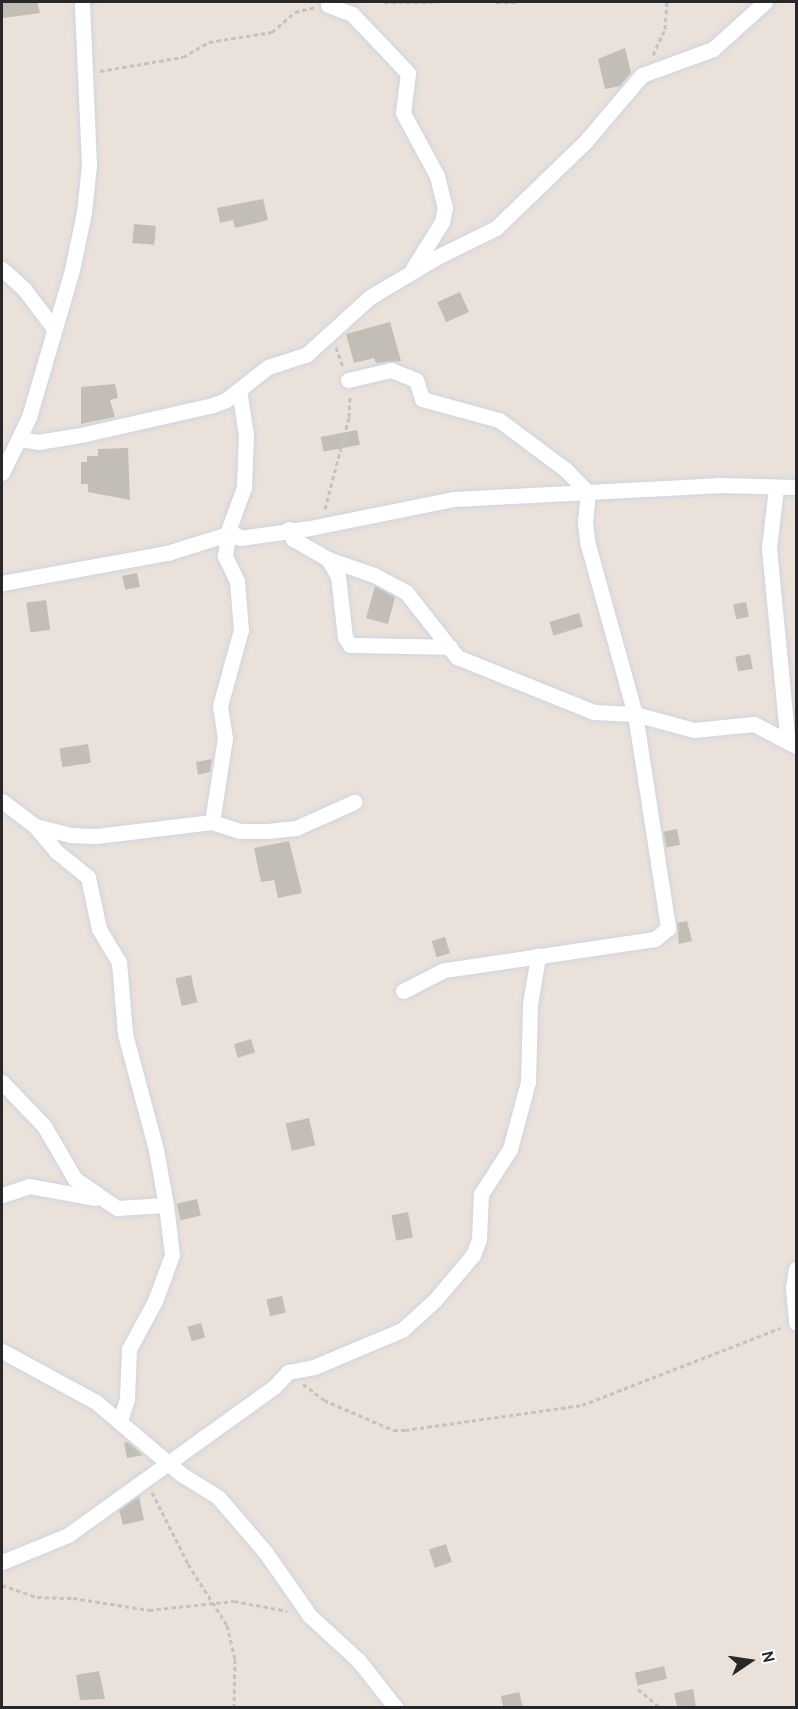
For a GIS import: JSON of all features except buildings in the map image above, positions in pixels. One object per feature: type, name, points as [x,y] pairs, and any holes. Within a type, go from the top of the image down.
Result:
[{"type":"street","points":[[4,466],[21,439],[72,270],[88,186],[82,2]]},
{"type":"street","points":[[21,439],[38,442],[70,437],[213,405],[239,390],[257,374],[306,355],[332,334],[347,314],[408,276],[496,228],[520,208],[585,142],[642,75],[713,49],[765,2]]},
{"type":"street","points":[[328,5],[351,14],[408,73],[403,113],[444,193],[442,222],[408,276]]},
{"type":"street","points":[[2,269],[24,289],[53,327]]},
{"type":"street","points":[[348,380],[391,370],[416,380],[422,399],[499,420],[566,470],[588,493],[585,522],[588,545],[635,714],[668,928],[655,939],[444,970],[403,991]]},
{"type":"street","points":[[234,536],[228,531],[244,487],[246,435],[239,390]]},
{"type":"street","points":[[2,583],[167,553],[234,536],[319,524],[454,499],[718,485],[796,487]]},
{"type":"street","points":[[776,488],[769,548],[787,734],[795,745]]},
{"type":"street","points":[[289,529],[293,539],[328,559],[344,562],[406,592],[457,657],[594,712],[635,714],[694,730],[754,724],[795,745]]},
{"type":"street","points":[[212,822],[225,738],[220,706],[241,630],[237,581],[225,555],[234,536]]},
{"type":"street","points":[[328,559],[338,576],[345,637],[350,645],[450,647]]},
{"type":"street","points":[[2,801],[35,826],[57,852],[88,877],[99,929],[119,962],[124,1034],[156,1150],[172,1255],[155,1301],[129,1349],[127,1399],[120,1421]]},
{"type":"street","points":[[35,826],[70,835],[96,836],[212,822],[239,831],[296,828],[354,802]]},
{"type":"street","points":[[2,1562],[56,1543],[274,1387],[288,1372],[314,1367],[402,1330],[435,1300],[473,1255],[479,1239],[482,1194],[506,1160],[525,1097],[531,1055],[530,1004],[538,956]]},
{"type":"street","points":[[2,1082],[44,1126],[75,1179],[107,1201],[126,1210],[165,1205]]},
{"type":"street","points":[[2,1195],[29,1186],[107,1201]]},
{"type":"street","points":[[796,1269],[796,1323]]},
{"type":"street","points":[[2,1351],[37,1373],[78,1390],[120,1421],[169,1464],[218,1497],[236,1515],[310,1616],[358,1661],[396,1707]]},
{"type":"path","points":[[384,2],[431,2]]},
{"type":"path","points":[[496,2],[519,2]]},
{"type":"path","points":[[642,75],[662,40],[667,2]]},
{"type":"path","points":[[83,74],[164,62],[183,57],[209,42],[272,32],[302,8],[328,5]]},
{"type":"path","points":[[319,524],[349,417],[348,380],[332,334]]},
{"type":"path","points":[[288,1372],[324,1400],[393,1430],[405,1430],[582,1405],[796,1323]]},
{"type":"path","points":[[145,1480],[210,1602],[227,1625],[235,1659],[234,1707]]},
{"type":"path","points":[[2,1585],[37,1597],[73,1598],[149,1610],[234,1601],[310,1616]]},
{"type":"path","points":[[638,1689],[661,1707]]}]
